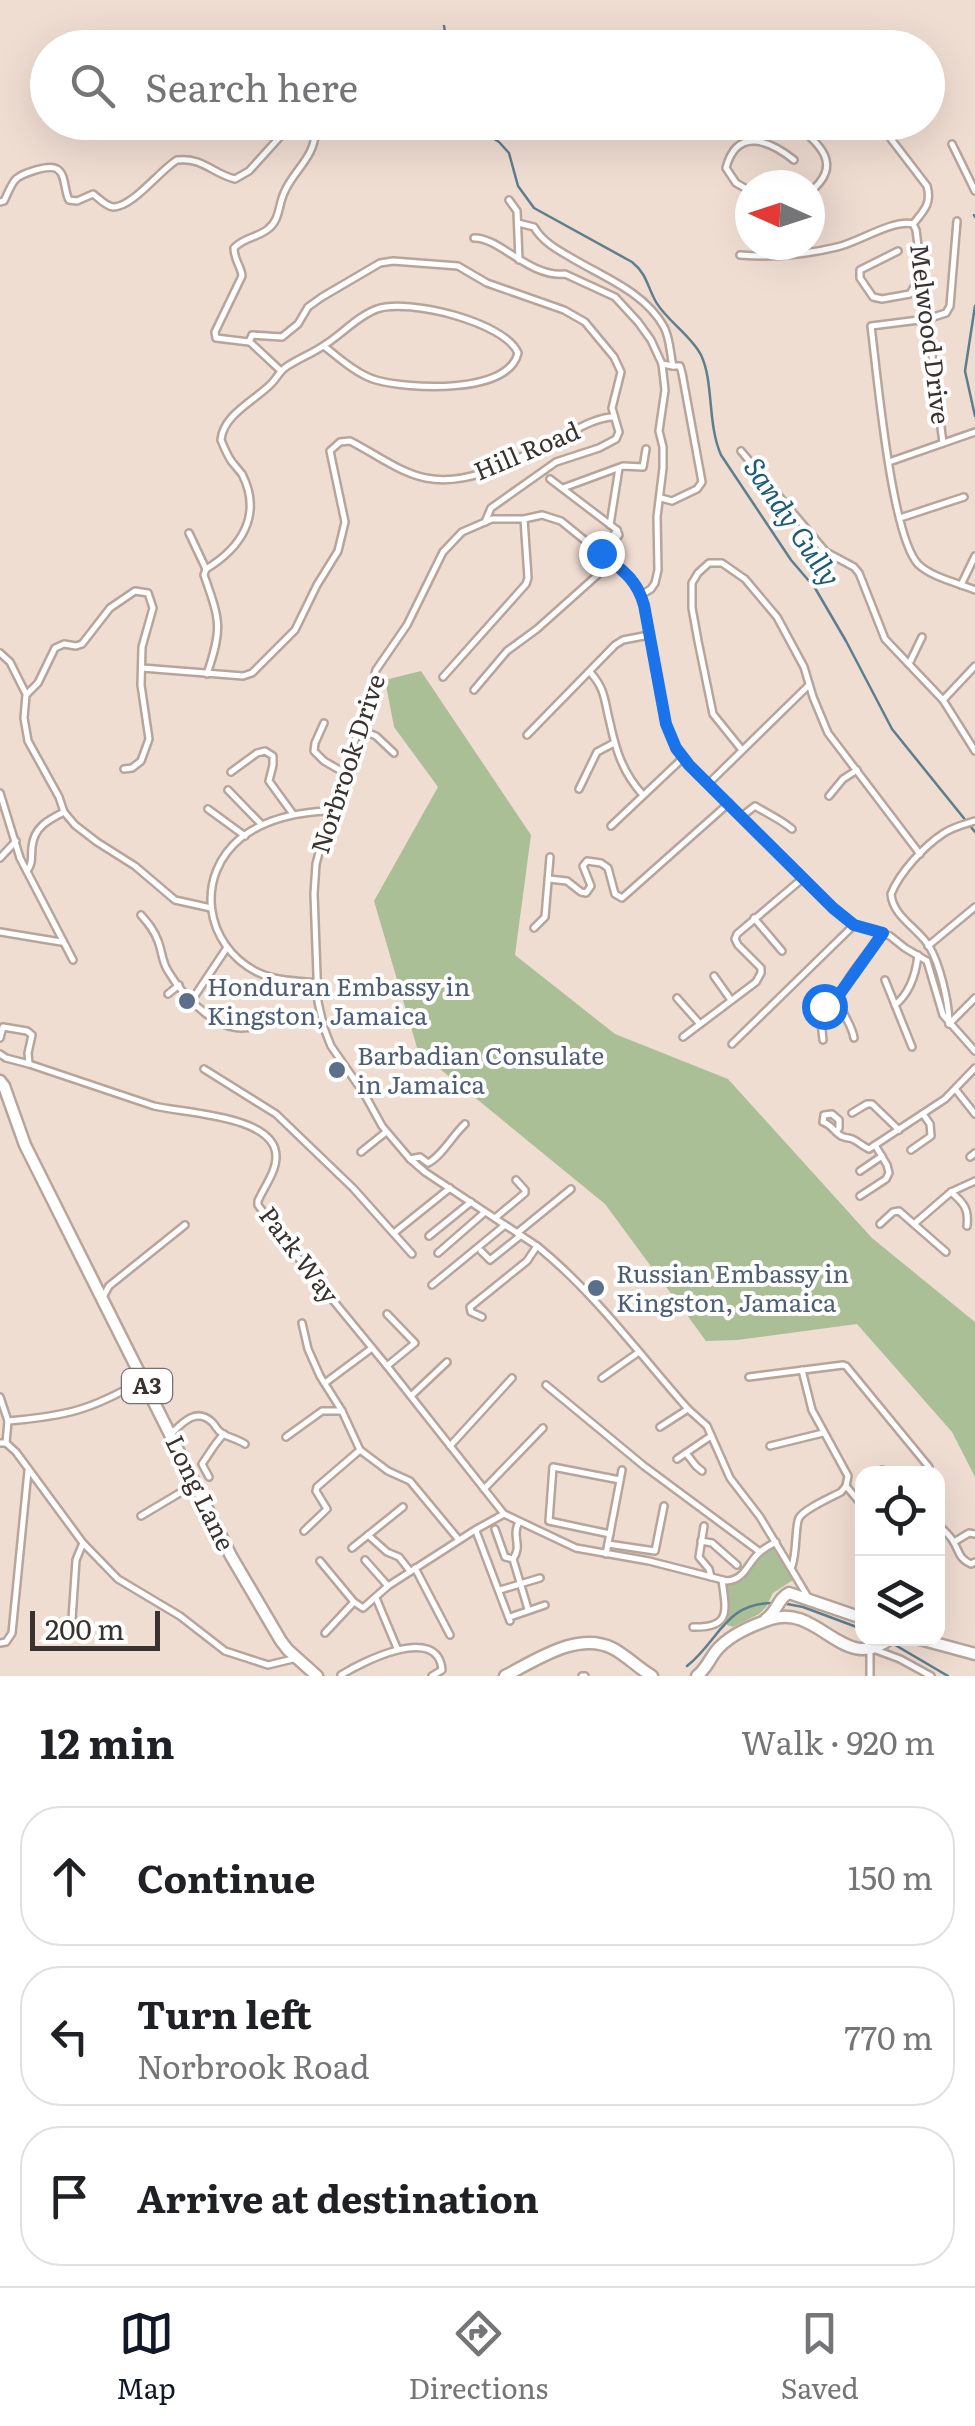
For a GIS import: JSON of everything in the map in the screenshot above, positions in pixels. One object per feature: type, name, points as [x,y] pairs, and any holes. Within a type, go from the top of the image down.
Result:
[{"type":"main road","name":"Long Lane","points":[[0,1081],[26,1145],[103,1290],[248,1588],[281,1641],[317,1676]]},
{"type":"main road","points":[[759,1624],[772,1615],[786,1594],[792,1593],[855,1616]]},
{"type":"main road","points":[[778,1605],[847,1650],[876,1646]]},
{"type":"main road","points":[[697,1676],[725,1642],[771,1618],[794,1617]]},
{"type":"main road","points":[[945,1641],[975,1651]]},
{"type":"main road","points":[[504,1676],[568,1646],[583,1643],[616,1649],[652,1676]]},
{"type":"main road","points":[[945,1644],[975,1651]]},
{"type":"street","points":[[0,202],[20,176],[49,168],[60,173],[69,200],[93,194],[116,207],[127,203],[177,160],[200,162],[235,179],[249,171],[275,140]]},
{"type":"street","points":[[281,371],[249,342],[218,339],[215,334],[242,276],[234,248],[273,225],[287,187],[315,140]]},
{"type":"street","points":[[812,140],[822,149],[828,164],[825,174]]},
{"type":"street","points":[[892,140],[928,186],[929,204],[913,224]]},
{"type":"street","points":[[735,182],[726,168],[730,156],[744,142],[763,141],[794,160]]},
{"type":"street","points":[[952,144],[975,190]]},
{"type":"street","points":[[508,200],[518,211],[519,260]]},
{"type":"street","points":[[958,221],[950,306],[942,315],[928,319],[871,326],[888,462],[910,552],[920,565],[975,590]]},
{"type":"street","name":"Melwood Drive","points":[[825,250],[901,223],[913,224],[944,443]]},
{"type":"street","points":[[518,224],[534,227],[559,251],[651,308],[667,331],[674,366]]},
{"type":"street","points":[[474,238],[482,238],[544,272],[565,274],[615,297],[651,340],[662,364],[665,390],[659,431],[664,468],[657,516],[658,570],[651,589],[641,595]]},
{"type":"street","points":[[898,250],[860,270],[860,278],[873,297],[910,294],[914,287],[923,285]]},
{"type":"street","points":[[249,342],[252,335],[288,334],[308,308],[380,263],[393,260],[458,266],[487,283],[564,310],[585,322],[620,369],[613,400],[614,418]]},
{"type":"street","points":[[207,674],[218,642],[218,627],[216,605],[204,575],[239,542],[250,516],[242,474],[221,440],[225,424],[270,386],[281,371],[380,308],[436,310],[487,329],[514,344],[518,353],[513,366],[492,378],[448,387],[372,380],[324,346]]},
{"type":"street","points":[[660,498],[672,501],[702,482],[680,366],[662,364]]},
{"type":"street","name":"Hill Road","points":[[142,668],[244,676],[252,673],[295,630],[338,551],[343,533],[344,512],[330,451],[340,442],[350,441],[429,479],[462,478],[486,472],[604,418],[614,418]]},
{"type":"street","name":"Norbrook Drive","points":[[614,418],[619,426],[616,438],[556,462],[491,508],[485,522],[462,532],[444,552],[407,626],[376,670],[330,811],[315,874],[321,1018],[331,1046],[387,1132],[410,1159],[554,1260],[700,1419],[730,1478],[776,1542],[810,1600]]},
{"type":"street","points":[[888,462],[975,432]]},
{"type":"street","points":[[563,488],[626,466],[643,467],[646,449]]},
{"type":"street","points":[[742,451],[826,552],[860,573],[881,632],[943,700],[975,751]]},
{"type":"street","points":[[610,525],[619,468]]},
{"type":"street","points":[[550,479],[617,530],[602,554]]},
{"type":"street","points":[[900,518],[964,498]]},
{"type":"street","points":[[485,522],[556,518],[636,582],[666,724],[683,758],[854,925],[883,933],[924,958],[930,965],[943,1015],[975,1052]]},
{"type":"street","points":[[443,678],[526,584],[524,519]]},
{"type":"street","points":[[189,533],[206,570]]},
{"type":"street","points":[[961,584],[975,556]]},
{"type":"street","points":[[474,690],[507,652],[612,562]]},
{"type":"street","points":[[742,750],[713,714],[692,608],[692,583],[710,563],[722,563],[763,598],[804,667],[828,732],[920,854]]},
{"type":"street","points":[[26,695],[38,683],[55,648],[82,644],[110,608],[134,590],[148,594],[154,608],[142,648],[142,685],[150,740],[141,761],[124,770]]},
{"type":"street","points":[[527,734],[623,640],[648,635]]},
{"type":"street","points":[[908,664],[922,637]]},
{"type":"street","points":[[0,653],[10,662],[26,695],[28,742],[64,812],[82,832],[135,866],[175,900],[211,908]]},
{"type":"street","points":[[943,700],[975,666]]},
{"type":"street","points":[[590,671],[602,685],[620,761],[643,795]]},
{"type":"street","points":[[708,783],[809,685]]},
{"type":"street","points":[[324,723],[314,751],[343,772]]},
{"type":"street","points":[[359,729],[376,736],[394,753]]},
{"type":"street","points":[[579,789],[598,752],[614,742]]},
{"type":"street","points":[[231,772],[257,752],[273,756],[269,780],[293,814]]},
{"type":"street","points":[[611,826],[683,758]]},
{"type":"street","points":[[829,796],[857,770]]},
{"type":"street","points":[[228,790],[262,826]]},
{"type":"street","points":[[0,794],[20,858],[73,960]]},
{"type":"street","points":[[549,879],[568,881],[586,892],[591,886],[584,864],[589,860],[601,862],[610,872],[615,894],[622,898],[729,803]]},
{"type":"street","points":[[742,816],[755,806],[792,829]]},
{"type":"street","points":[[208,809],[244,836]]},
{"type":"street","points":[[317,983],[270,977],[226,948],[211,908],[212,885],[224,856],[244,836],[293,814],[330,811]]},
{"type":"street","points":[[26,871],[32,864],[35,833],[64,812]]},
{"type":"street","points":[[949,1024],[948,1003],[928,946],[891,898],[898,879],[920,854],[948,830],[975,821]]},
{"type":"street","points":[[0,858],[16,840]]},
{"type":"street","points":[[534,928],[546,917],[550,857]]},
{"type":"street","points":[[683,1037],[756,982],[761,968],[734,939],[802,878]]},
{"type":"street","points":[[928,946],[975,907]]},
{"type":"street","points":[[141,915],[152,928],[167,970],[192,1000],[209,1016],[234,1029],[256,1025]]},
{"type":"street","points":[[754,918],[782,951]]},
{"type":"street","points":[[732,1044],[854,925]]},
{"type":"street","points":[[0,932],[63,942]]},
{"type":"street","points":[[824,1040],[822,1012],[828,1000],[841,992],[883,933]]},
{"type":"street","points":[[192,1000],[226,948]]},
{"type":"street","points":[[895,1005],[912,981],[918,955]]},
{"type":"street","points":[[714,976],[731,1000]]},
{"type":"street","points":[[885,980],[912,1046]]},
{"type":"street","points":[[168,994],[179,985]]},
{"type":"street","points":[[841,992],[841,1006],[854,1038]]},
{"type":"street","points":[[677,998],[700,1024]]},
{"type":"street","points":[[949,1024],[975,998]]},
{"type":"street","points":[[0,1038],[3,1027],[32,1035],[29,1064]]},
{"type":"street","name":"Park Way","points":[[0,1054],[154,1106],[195,1110],[267,1135],[274,1144],[276,1158],[258,1204],[504,1514]]},
{"type":"street","points":[[836,1132],[866,1150],[956,1090],[975,1068]]},
{"type":"street","points":[[204,1069],[276,1114],[325,1160],[412,1254]]},
{"type":"street","points":[[956,1090],[975,1114]]},
{"type":"street","points":[[852,1114],[872,1104],[899,1130]]},
{"type":"street","points":[[911,1150],[931,1136],[930,1124],[923,1114]]},
{"type":"street","points":[[410,1159],[420,1156],[432,1162],[465,1124]]},
{"type":"street","points":[[361,1152],[387,1132]]},
{"type":"street","points":[[860,1196],[889,1173],[875,1145]]},
{"type":"street","points":[[860,1171],[882,1156]]},
{"type":"street","points":[[495,1218],[525,1194],[516,1180]]},
{"type":"street","points":[[914,1224],[951,1192],[975,1181]]},
{"type":"street","points":[[394,1234],[450,1188]]},
{"type":"street","points":[[871,1188],[876,1197]]},
{"type":"street","points":[[482,1250],[490,1260],[571,1189]]},
{"type":"street","points":[[951,1192],[967,1210],[966,1226]]},
{"type":"street","points":[[429,1236],[471,1202]]},
{"type":"street","points":[[880,1224],[898,1211],[946,1252]]},
{"type":"street","points":[[438,1252],[485,1212]]},
{"type":"street","points":[[103,1290],[185,1225]]},
{"type":"street","points":[[432,1285],[506,1225]]},
{"type":"street","points":[[482,1317],[471,1312],[470,1307],[538,1246]]},
{"type":"street","points":[[387,1314],[415,1343],[388,1366]]},
{"type":"street","points":[[302,1323],[308,1348],[360,1450],[388,1471],[410,1481],[459,1540]]},
{"type":"street","points":[[325,1383],[372,1348]]},
{"type":"street","points":[[602,1378],[639,1352]]},
{"type":"street","points":[[411,1396],[447,1362]]},
{"type":"street","points":[[749,1377],[843,1365],[928,1466]]},
{"type":"street","points":[[792,1568],[798,1518],[846,1486],[848,1476],[805,1391],[802,1369]]},
{"type":"street","points":[[450,1446],[512,1378]]},
{"type":"street","points":[[8,1421],[89,1408],[144,1379]]},
{"type":"street","points":[[546,1385],[644,1466],[760,1552]]},
{"type":"street","points":[[0,1398],[8,1421],[3,1443],[16,1452],[83,1543],[118,1579],[180,1616],[225,1652],[268,1665],[296,1658]]},
{"type":"street","points":[[660,1428],[688,1409]]},
{"type":"street","points":[[286,1437],[322,1411],[342,1411]]},
{"type":"street","points":[[171,1434],[184,1421],[200,1416],[245,1444]]},
{"type":"street","points":[[484,1489],[543,1428]]},
{"type":"street","points":[[770,1446],[823,1432]]},
{"type":"street","points":[[209,1477],[202,1464],[224,1434]]},
{"type":"street","points":[[677,1459],[712,1436]]},
{"type":"street","points":[[304,1531],[327,1509],[317,1488],[360,1450]]},
{"type":"street","points":[[686,1453],[702,1471]]},
{"type":"street","points":[[610,1534],[549,1522],[553,1467],[620,1480]]},
{"type":"street","points":[[0,1643],[10,1638],[28,1468]]},
{"type":"street","points":[[606,1554],[622,1470]]},
{"type":"street","points":[[141,1516],[196,1483]]},
{"type":"street","points":[[846,1486],[855,1497]]},
{"type":"street","points":[[608,1544],[654,1551],[664,1506]]},
{"type":"street","points":[[352,1548],[403,1507]]},
{"type":"street","points":[[320,1561],[363,1608],[388,1586],[504,1514],[576,1548],[722,1580],[738,1579],[760,1552],[776,1542]]},
{"type":"street","points":[[520,1522],[515,1532],[518,1549],[513,1559],[528,1609]]},
{"type":"street","points":[[704,1526],[699,1557],[711,1577]]},
{"type":"street","points":[[495,1529],[505,1557],[513,1559]]},
{"type":"street","points":[[475,1530],[510,1620],[528,1609],[544,1606]]},
{"type":"street","points":[[945,1532],[961,1559],[975,1562]]},
{"type":"street","points":[[954,1542],[969,1533],[975,1534]]},
{"type":"street","points":[[368,1535],[413,1570],[450,1636]]},
{"type":"street","points":[[701,1541],[712,1543],[736,1565]]},
{"type":"street","points":[[72,1619],[76,1560],[83,1543]]},
{"type":"street","points":[[365,1560],[388,1586]]},
{"type":"street","points":[[792,1593],[797,1577]]},
{"type":"street","points":[[498,1591],[540,1578]]},
{"type":"street","points":[[693,1627],[710,1628],[721,1620],[726,1608],[722,1580]]},
{"type":"street","points":[[376,1598],[397,1648]]},
{"type":"street","points":[[325,1633],[354,1602]]},
{"type":"street","points":[[870,1676],[883,1646]]},
{"type":"street","points":[[884,1646],[931,1676]]},
{"type":"street","points":[[341,1676],[397,1648],[424,1648],[437,1655],[442,1670],[432,1676]]},
{"type":"green space","points":[[421,671],[531,835],[515,955],[615,1034],[728,1079],[872,1238],[975,1322],[975,1477],[952,1432],[857,1324],[706,1341],[605,1204],[418,1051],[374,901],[438,787],[394,727],[385,680]]},
{"type":"green space","points":[[774,1547],[793,1580],[773,1593],[759,1614],[733,1627],[727,1625],[728,1582],[745,1578],[761,1555]]},
{"type":"waterway","name":"Sandy Gully","points":[[444,26],[445,30]]},
{"type":"waterway","name":"Sandy Gully","points":[[496,140],[509,153],[518,186],[534,208],[632,262],[661,309],[697,348],[708,378],[721,455],[791,560],[815,588],[892,729],[975,832]]},
{"type":"waterway","points":[[975,306],[965,371],[975,416]]},
{"type":"waterway","points":[[687,1666],[733,1616],[758,1604],[774,1603]]},
{"type":"waterway","points":[[782,1603],[855,1626]]},
{"type":"waterway","points":[[897,1646],[948,1676]]},
{"type":"place","name":"Honduran Embassy in Kingston, Jamaica","points":[[187,1001]]},
{"type":"place","name":"Barbadian Consulate in Jamaica","points":[[337,1070]]},
{"type":"place","name":"Russian Embassy in Kingston, Jamaica","points":[[596,1288]]},
{"type":"route","points":[[601,553],[638,587],[666,724],[683,758],[833,908],[854,925],[883,933],[841,992],[824,1006]]}]
